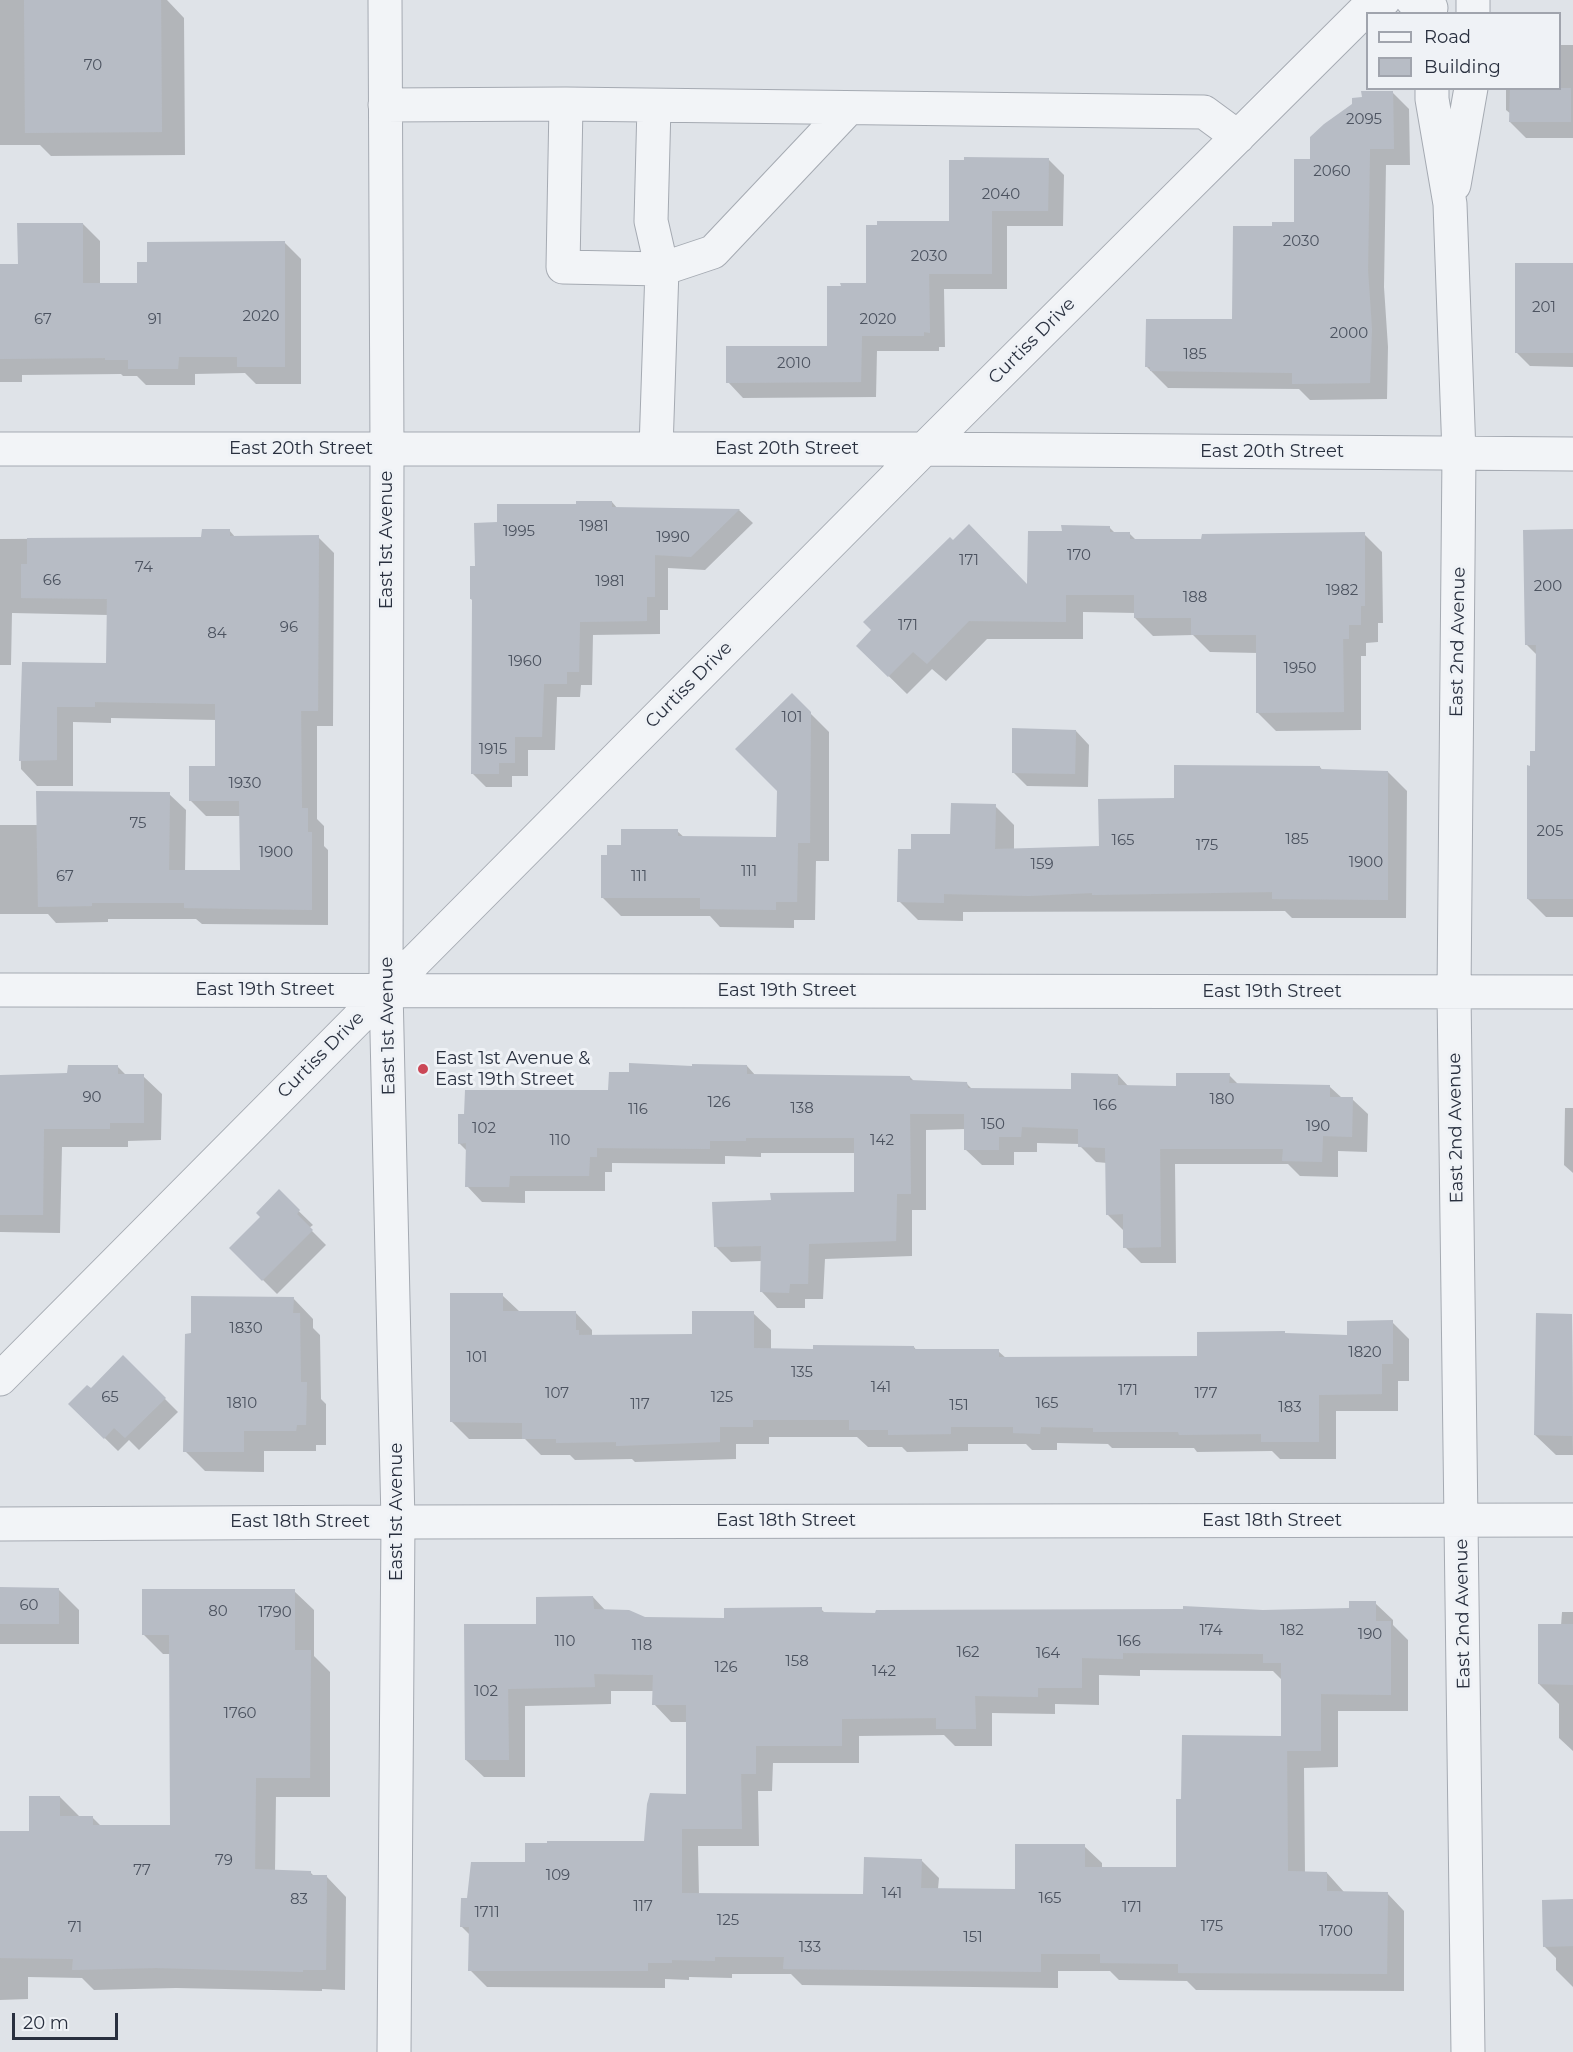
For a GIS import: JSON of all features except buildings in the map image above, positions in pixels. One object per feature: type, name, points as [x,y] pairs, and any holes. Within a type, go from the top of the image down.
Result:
[{"type":"street","name":"East 1st Avenue","points":[[385,0],[386,989],[398,1522],[394,2052]]},
{"type":"street","name":"Curtiss Drive","points":[[0,1378],[924,449],[1372,3],[1384,0]]},
{"type":"street","name":"East 2nd Avenue","points":[[1431,90],[1450,204],[1459,454],[1454,993],[1468,2052]]},
{"type":"street","name":"East 2nd Avenue","points":[[1450,204],[1471,90]]},
{"type":"street","points":[[567,104],[563,267],[662,269],[713,252],[848,109]]},
{"type":"street","points":[[385,105],[567,104],[1204,112],[1238,137]]},
{"type":"street","points":[[654,106],[651,221],[662,269],[657,449]]},
{"type":"street","name":"East 20th Street","points":[[0,449],[924,449],[1573,454]]},
{"type":"street","name":"East 19th Street","points":[[0,990],[1573,992]]},
{"type":"street","name":"East 18th Street","points":[[0,1524],[1573,1520]]},
{"type":"place","name":"East 1st Avenue & East 19th Street","points":[[423,1069]]}]
